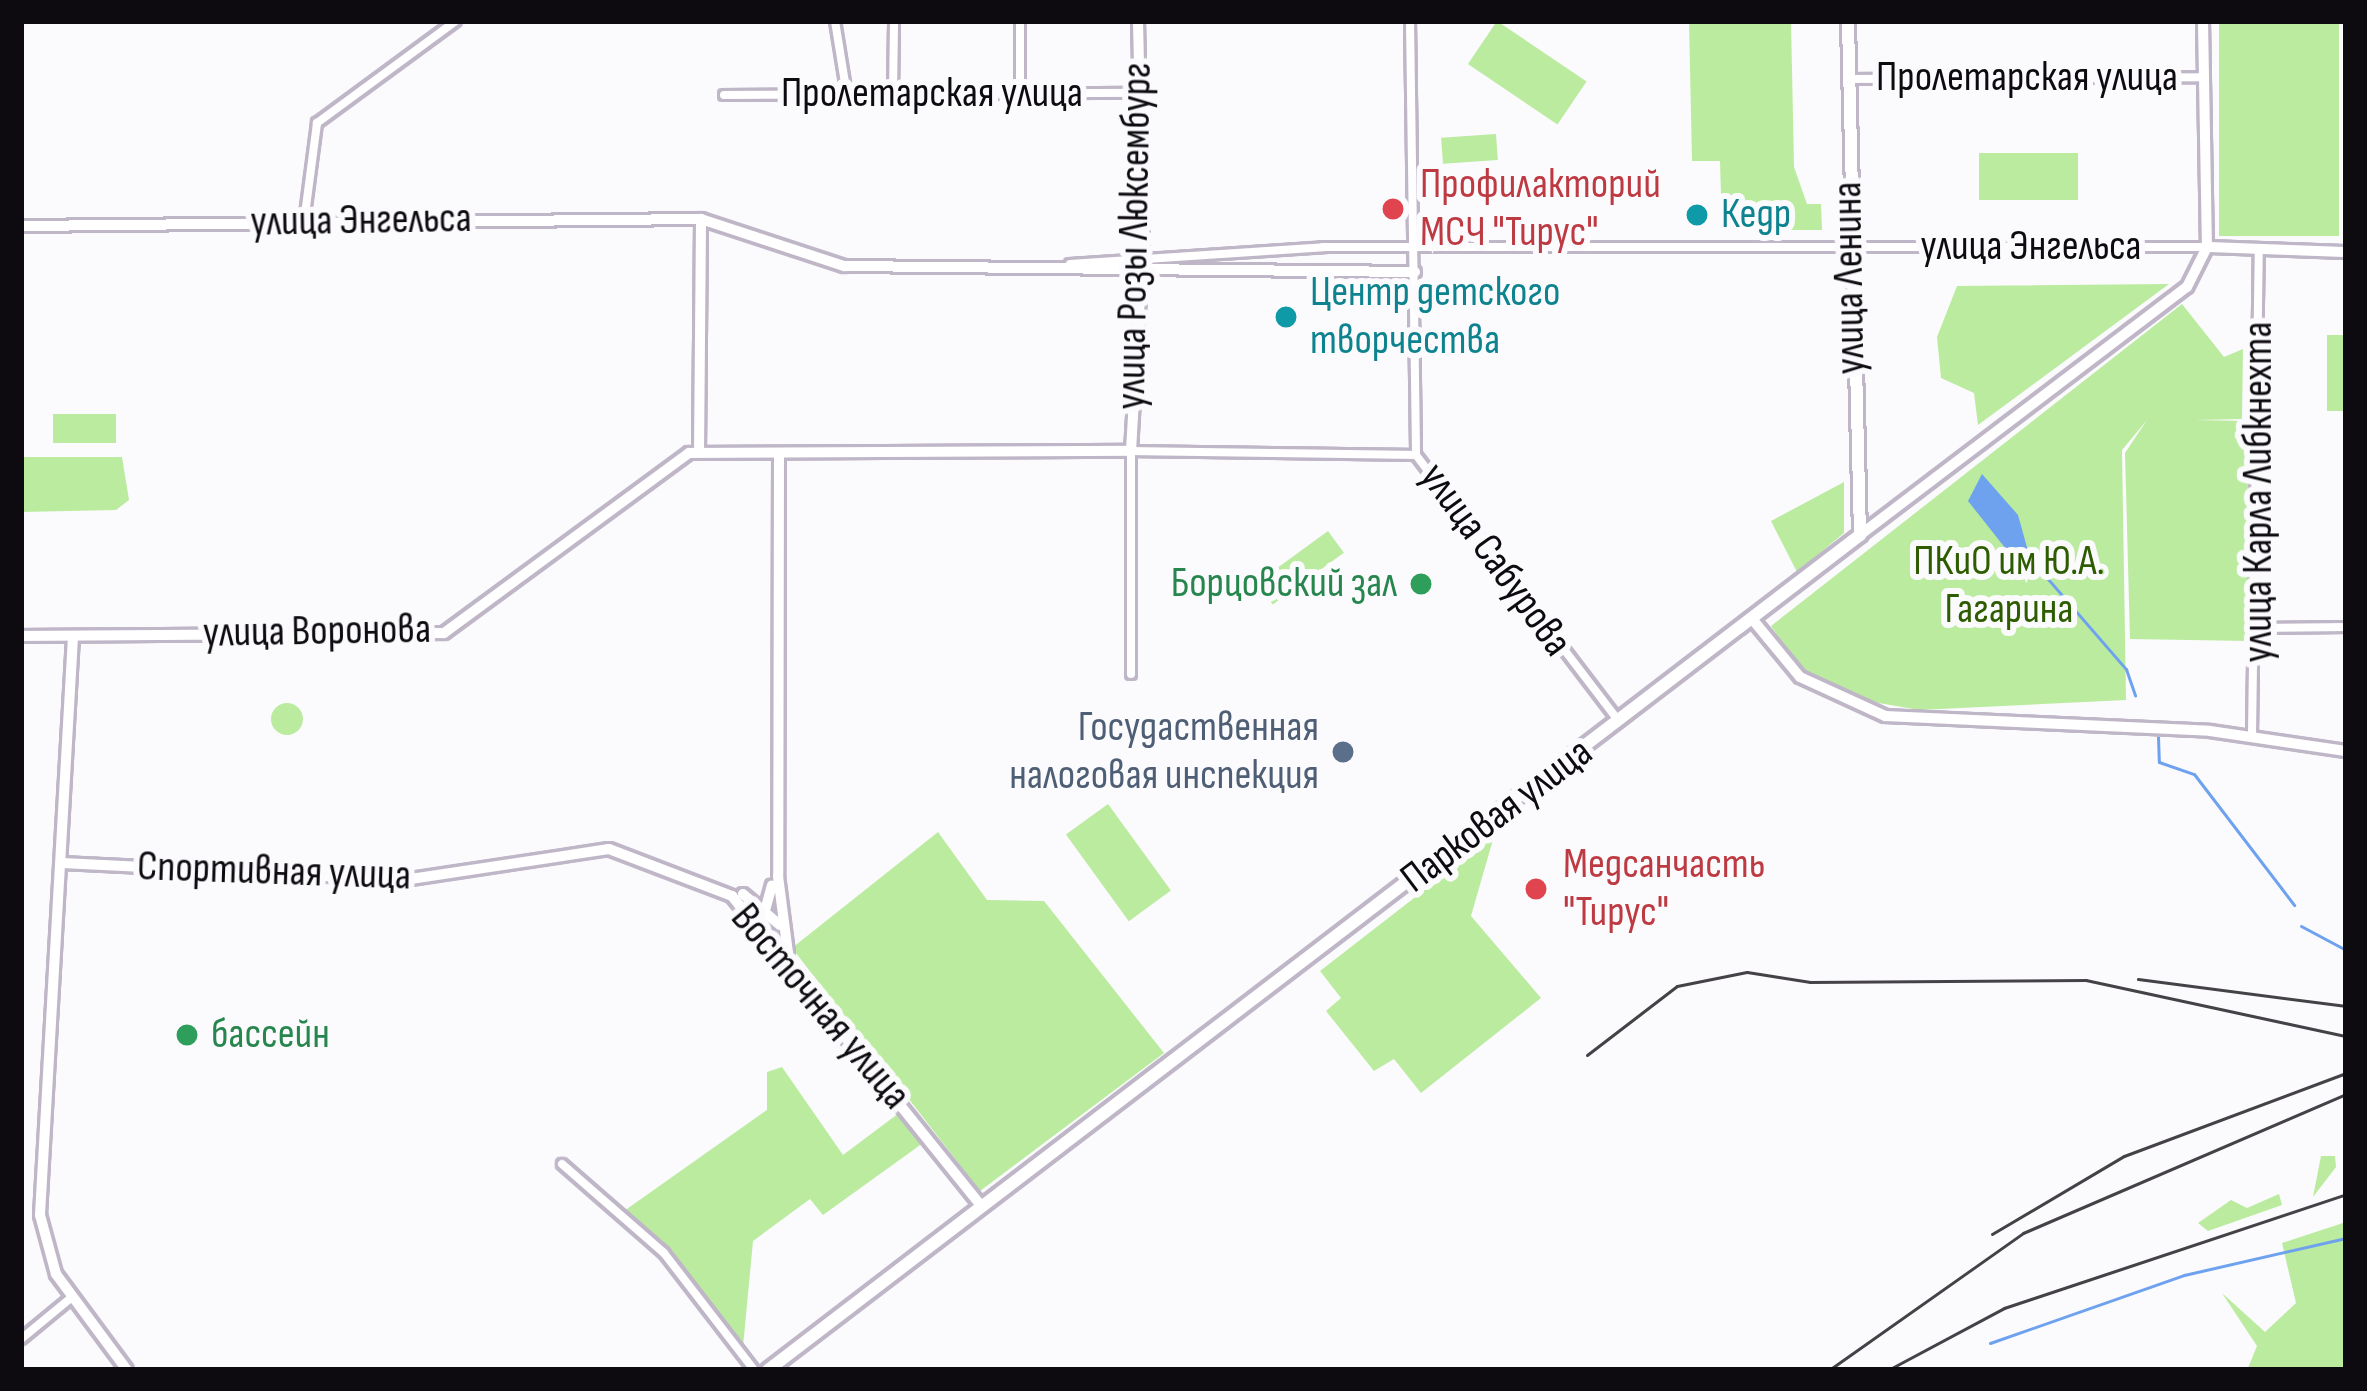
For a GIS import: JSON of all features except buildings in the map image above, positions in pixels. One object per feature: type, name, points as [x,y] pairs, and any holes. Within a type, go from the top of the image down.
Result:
[{"type":"main road","name":"улица Ленина","points":[[1848,21],[1860,535]]},
{"type":"main road","name":"Парковая улица","points":[[768,1370],[1860,535]]},
{"type":"street","points":[[304,222],[317,123],[456,21]]},
{"type":"street","points":[[836,21],[847,95]]},
{"type":"street","points":[[893,94],[894,21]]},
{"type":"street","points":[[1020,21],[1020,93]]},
{"type":"street","name":"улица Розы Люксембург","points":[[1131,451],[1142,253],[1138,21]]},
{"type":"street","name":"улица Сабурова","points":[[1410,21],[1416,455],[1620,722]]},
{"type":"street","points":[[2203,21],[2207,247]]},
{"type":"street","name":"Пролетарская улица","points":[[1850,80],[2204,77]]},
{"type":"street","name":"Пролетарская улица","points":[[724,95],[1140,93]]},
{"type":"street","points":[[701,219],[699,452],[1416,455]]},
{"type":"street","name":"улица Энгельса","points":[[21,226],[701,219],[844,266],[1070,264],[1141,271],[1414,272]]},
{"type":"street","name":"улица Энгельса","points":[[1070,264],[1142,253],[1851,244],[2346,252]]},
{"type":"street","name":"Парковая улица","points":[[1860,535],[2187,287],[2207,247]]},
{"type":"street","name":"улица Карла Либкнехта","points":[[2252,735],[2258,628],[2259,249]]},
{"type":"street","points":[[1131,451],[1131,674]]},
{"type":"street","name":"улица Воронова","points":[[21,636],[444,633],[699,452]]},
{"type":"street","name":"Восточная улица","points":[[779,454],[777,885],[784,940]]},
{"type":"street","points":[[1754,620],[1800,676],[1857,710],[1948,726],[2252,735],[2346,751]]},
{"type":"street","points":[[2258,628],[2346,627]]},
{"type":"street","points":[[73,637],[40,1215],[71,1298],[127,1370]]},
{"type":"street","name":"Восточная улица","points":[[554,849],[609,849],[738,896],[982,1207]]},
{"type":"street","name":"Спортивная улица","points":[[62,862],[404,880],[554,849]]},
{"type":"street","points":[[738,896],[777,885]]},
{"type":"street","points":[[754,915],[760,901],[777,885]]},
{"type":"street","points":[[773,912],[777,885]]},
{"type":"street","points":[[738,896],[760,901],[773,912],[793,965]]},
{"type":"street","points":[[754,915],[773,912]]},
{"type":"street","points":[[562,1164],[664,1253],[754,1370]]},
{"type":"street","points":[[21,1339],[71,1298]]},
{"type":"green space","points":[[1497,21],[1587,81],[1557,125],[1468,64]]},
{"type":"green space","points":[[1689,21],[1791,21],[1794,167],[1807,204],[1821,204],[1822,230],[1722,230],[1720,161],[1692,161]]},
{"type":"green space","points":[[2219,21],[2339,21],[2339,236],[2219,236]]},
{"type":"green space","points":[[1496,134],[1498,160],[1443,164],[1441,138]]},
{"type":"green space","points":[[1979,153],[2078,153],[2078,200],[1979,200]]},
{"type":"green space","points":[[2169,284],[1978,425],[1974,393],[1941,378],[1937,337],[1957,286]]},
{"type":"green space","name":"ПКиО им Ю.А. Гагарина","points":[[2182,304],[2224,357],[2243,349],[2242,419],[2195,420],[2250,421],[2249,641],[2130,639],[2125,453],[2147,420],[2122,450],[2126,700],[1919,710],[1856,699],[1801,670],[1771,626]]},
{"type":"green space","points":[[2327,335],[2346,335],[2346,411],[2327,411]]},
{"type":"green space","points":[[53,414],[116,414],[116,443],[53,443]]},
{"type":"green space","points":[[21,457],[122,457],[129,500],[116,510],[21,512]]},
{"type":"green space","points":[[1844,482],[1844,533],[1797,572],[1771,521]]},
{"type":"green space","points":[[1328,531],[1344,553],[1273,605],[1257,583]]},
{"type":"green space","points":[[287,703],[298,708],[303,719],[298,730],[287,735],[276,730],[271,719],[276,708]]},
{"type":"green space","points":[[1108,804],[1171,891],[1129,921],[1066,835]]},
{"type":"green space","points":[[938,832],[987,900],[1044,901],[1164,1053],[980,1191],[792,948]]},
{"type":"green space","points":[[1494,836],[1471,916],[1541,998],[1421,1093],[1394,1059],[1374,1071],[1326,1011],[1341,998],[1320,971]]},
{"type":"green space","points":[[782,1067],[843,1155],[899,1113],[923,1143],[823,1215],[810,1199],[753,1241],[743,1347],[624,1211],[767,1110],[767,1072]]},
{"type":"green space","points":[[2321,1156],[2335,1156],[2336,1167],[2313,1197]]},
{"type":"green space","points":[[2279,1194],[2282,1205],[2208,1231],[2198,1223],[2231,1200],[2247,1208]]},
{"type":"green space","points":[[2346,1222],[2346,1370],[2248,1368],[2257,1346],[2222,1293],[2265,1332],[2296,1303],[2282,1243]]},
{"type":"water","points":[[1982,474],[2018,515],[2030,558],[2006,549],[1968,501]]},
{"type":"waterway","points":[[2028,556],[2126,669],[2135,695]]},
{"type":"waterway","points":[[2158,737],[2159,762],[2194,774],[2294,905]]},
{"type":"waterway","points":[[2301,926],[2346,950]]},
{"type":"waterway","points":[[1990,1343],[2184,1275],[2346,1238]]},
{"type":"railway","points":[[1587,1055],[1677,986],[1747,972],[1810,982],[2086,980],[2346,1036]]},
{"type":"railway","points":[[2138,979],[2346,1006]]},
{"type":"railway","points":[[1992,1234],[2124,1156],[2346,1073]]},
{"type":"railway","points":[[1829,1370],[2023,1233],[2346,1094]]},
{"type":"railway","points":[[1888,1370],[2004,1308],[2346,1194]]},
{"type":"place","name":"Профилакторий МСЧ \"Тирус\"","points":[[1393,209]]},
{"type":"place","name":"Кедр","points":[[1697,215]]},
{"type":"place","name":"Центр детского творчества","points":[[1286,317]]},
{"type":"place","name":"Борцовский зал","points":[[1421,584]]},
{"type":"place","name":"Госудаственная налоговая инспекция","points":[[1343,752]]},
{"type":"place","name":"Медсанчасть \"Тирус\"","points":[[1536,889]]},
{"type":"place","name":"бассейн","points":[[187,1035]]}]
